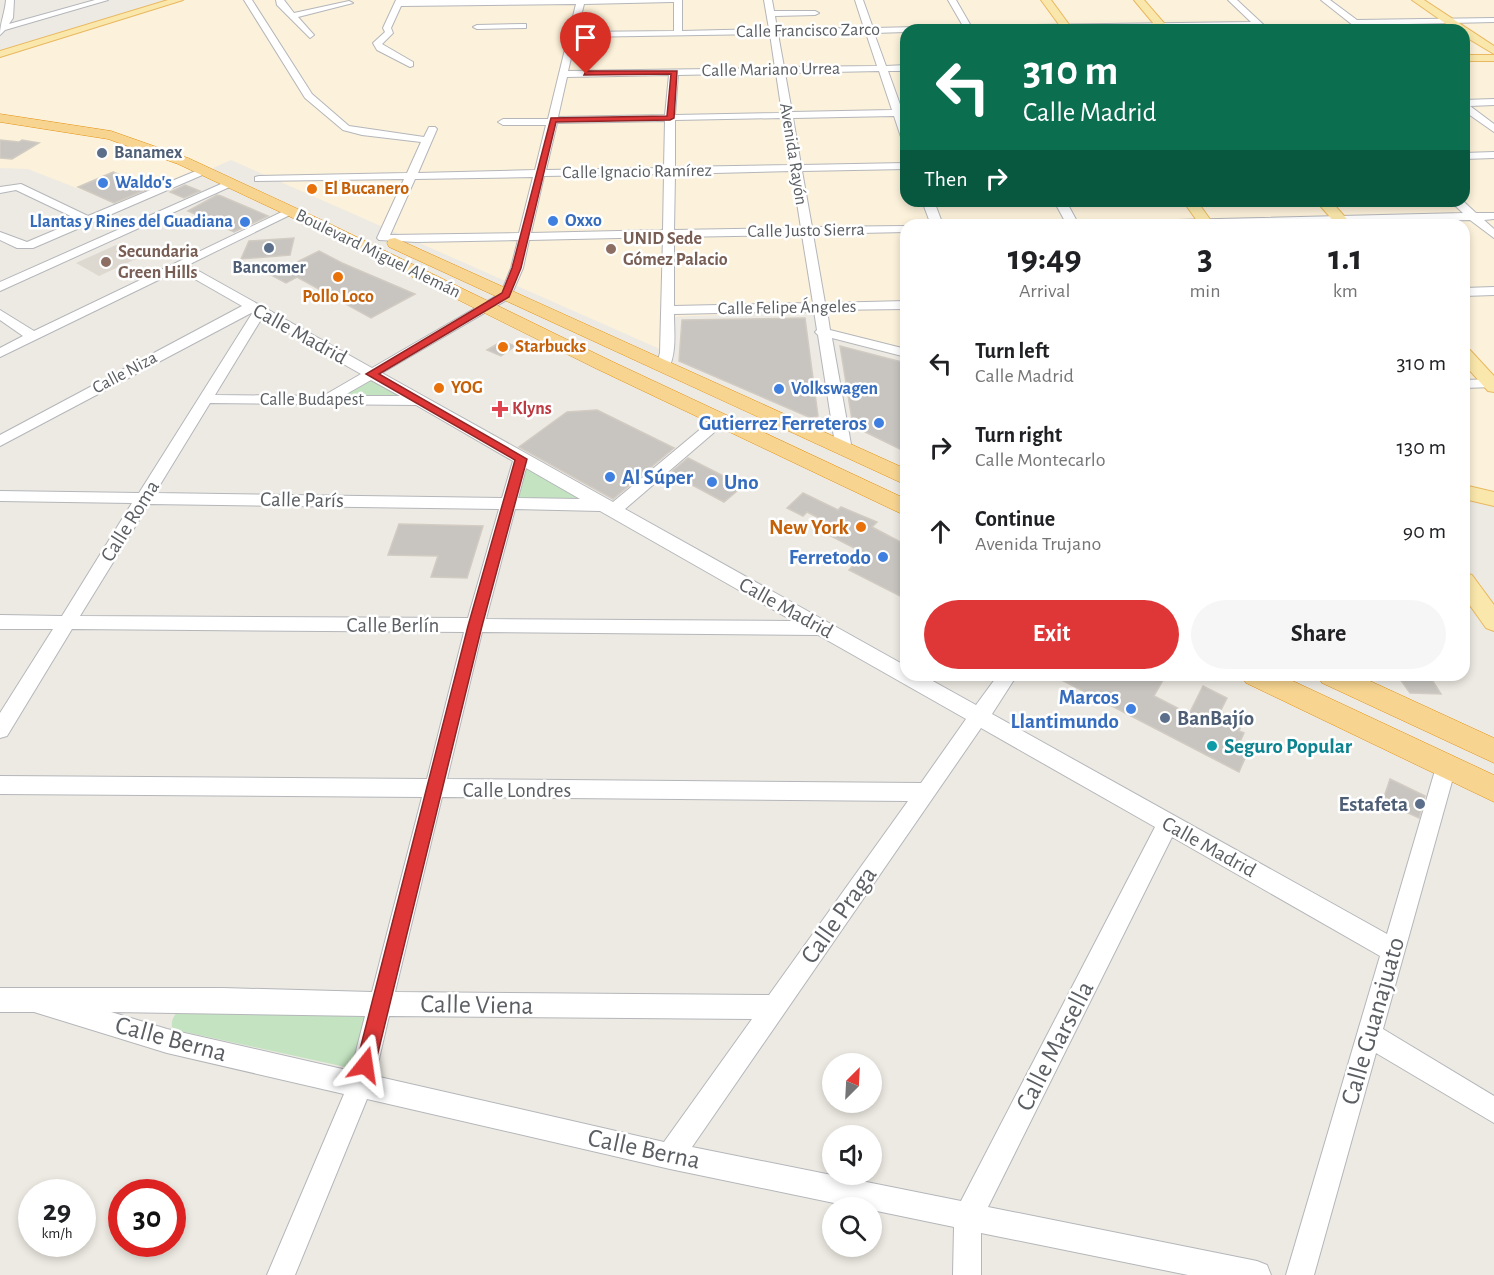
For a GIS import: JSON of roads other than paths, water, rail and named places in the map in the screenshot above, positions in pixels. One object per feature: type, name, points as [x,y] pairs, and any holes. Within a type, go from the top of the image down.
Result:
[{"type":"highway","name":"Boulevard Miguel Alemán","points":[[0,107],[102,124],[160,139],[201,153],[259,179],[296,202],[320,225],[485,307],[900,505]]},
{"type":"highway","points":[[0,114],[48,115]]},
{"type":"highway","points":[[0,118],[83,129],[131,142],[230,183],[256,185],[281,198],[296,202]]},
{"type":"highway","points":[[0,125],[105,142],[131,142]]},
{"type":"highway","name":"Boulevard Miguel Alemán","points":[[320,225],[335,227],[370,240],[377,241],[378,235],[900,475]]},
{"type":"highway","points":[[1268,681],[1494,789]]},
{"type":"highway","points":[[1344,681],[1494,751]]},
{"type":"highway","points":[[1446,766],[1494,781]]},
{"type":"main road","points":[[0,54],[164,0]]},
{"type":"main road","points":[[0,49],[178,0]]},
{"type":"main road","points":[[1046,0],[1064,24]]},
{"type":"main road","points":[[1139,0],[1160,24]]},
{"type":"main road","points":[[1417,0],[1453,24]]},
{"type":"main road","points":[[1470,36],[1494,51]]},
{"type":"main road","points":[[1470,58],[1494,58]]},
{"type":"main road","points":[[1328,207],[1339,219]]},
{"type":"main road","points":[[1470,360],[1493,384]]},
{"type":"main road","points":[[1470,493],[1494,499]]},
{"type":"main road","points":[[1470,589],[1494,622]]},
{"type":"street","points":[[3,25],[10,0]]},
{"type":"street","points":[[3,25],[77,0]]},
{"type":"street","points":[[3,25],[104,0]]},
{"type":"street","points":[[248,0],[308,96],[346,128],[362,132],[430,135],[411,176],[378,235]]},
{"type":"street","points":[[280,0],[279,3],[310,35]]},
{"type":"street","points":[[482,16],[580,1],[672,0]]},
{"type":"street","points":[[678,0],[678,34]]},
{"type":"street","name":"Avenida Rayón","points":[[768,0],[822,332],[844,450]]},
{"type":"street","points":[[860,0],[883,69],[900,108]]},
{"type":"street","points":[[952,0],[965,24]]},
{"type":"street","points":[[1232,0],[1259,24]]},
{"type":"street","points":[[1325,0],[1355,23],[1494,20]]},
{"type":"street","points":[[326,400],[506,295],[517,268],[525,237],[565,74],[580,1]]},
{"type":"street","points":[[410,64],[380,48],[377,43],[387,36],[389,31],[387,28],[399,2],[459,2],[482,16],[523,26]]},
{"type":"street","points":[[292,16],[347,7]]},
{"type":"street","points":[[770,14],[815,13]]},
{"type":"street","name":"Calle Francisco Zarco","points":[[573,35],[720,36],[773,32],[900,30]]},
{"type":"street","name":"Calle Mariano Urrea","points":[[565,74],[900,68]]},
{"type":"street","points":[[663,367],[667,353],[670,118],[674,72]]},
{"type":"street","points":[[1470,104],[1494,102]]},
{"type":"street","points":[[1470,110],[1494,129]]},
{"type":"street","points":[[503,122],[900,113]]},
{"type":"street","points":[[1470,156],[1494,155]]},
{"type":"street","name":"Calle Ignacio Ramírez","points":[[259,179],[900,166]]},
{"type":"street","points":[[0,235],[24,246],[203,171]]},
{"type":"street","points":[[0,287],[230,183]]},
{"type":"street","points":[[0,190],[17,186],[87,220]]},
{"type":"street","points":[[0,353],[179,265],[296,202]]},
{"type":"street","points":[[1463,207],[1494,235]]},
{"type":"street","points":[[1421,219],[1494,216]]},
{"type":"street","name":"Calle Justo Sierra","points":[[378,235],[525,237],[900,229]]},
{"type":"street","name":"Calle Madrid","points":[[179,265],[900,672]]},
{"type":"street","points":[[1470,292],[1494,291]]},
{"type":"street","name":"Calle Felipe Ángeles","points":[[668,310],[900,305]]},
{"type":"street","name":"Calle Roma","points":[[0,730],[205,399],[255,308]]},
{"type":"street","name":"Calle Niza","points":[[0,441],[255,308]]},
{"type":"street","points":[[0,314],[33,337]]},
{"type":"street","points":[[822,332],[900,352]]},
{"type":"street","points":[[1470,384],[1493,384]]},
{"type":"street","name":"Calle Budapest","points":[[205,399],[419,401]]},
{"type":"street","points":[[608,508],[720,420]]},
{"type":"street","points":[[281,1275],[360,1085],[475,626],[521,459]]},
{"type":"street","name":"Calle París","points":[[0,496],[508,504],[608,508]]},
{"type":"street","name":"Calle Berlín","points":[[0,622],[822,628]]},
{"type":"street","name":"Calle Madrid","points":[[915,681],[1394,951]]},
{"type":"street","name":"Calle Praga","points":[[670,1156],[1004,681]]},
{"type":"street","name":"Calle Guanajuato","points":[[1300,1275],[1446,766]]},
{"type":"street","name":"Calle Londres","points":[[0,785],[926,792]]},
{"type":"street","name":"Calle Marsella","points":[[967,1275],[968,1217],[1168,824]]},
{"type":"street","name":"Calle Viena","points":[[0,999],[775,1007]]},
{"type":"street","name":"Calle Berna","points":[[36,1001],[167,1041],[670,1156],[1257,1275]]},
{"type":"street","points":[[1369,1035],[1494,1110]]},
{"type":"place","name":"Banamex","points":[[102,153]]},
{"type":"place","name":"Waldo's","points":[[103,183]]},
{"type":"place","name":"El Bucanero","points":[[312,189]]},
{"type":"place","name":"Oxxo","points":[[553,221]]},
{"type":"place","name":"Llantas y Rines del Guadiana","points":[[245,222]]},
{"type":"place","name":"Bancomer","points":[[269,248]]},
{"type":"place","name":"UNID Sede Gómez Palacio","points":[[611,249]]},
{"type":"place","name":"Secundaria Green Hills","points":[[106,262]]},
{"type":"place","name":"Pollo Loco","points":[[338,277]]},
{"type":"place","name":"Starbucks","points":[[503,347]]},
{"type":"place","name":"YOG","points":[[439,388]]},
{"type":"place","name":"Volkswagen","points":[[779,389]]},
{"type":"place","name":"Klyns","points":[[500,409]]},
{"type":"place","name":"Gutierrez Ferreteros","points":[[879,423]]},
{"type":"place","name":"Al Súper","points":[[610,477]]},
{"type":"place","name":"Uno","points":[[712,482]]},
{"type":"place","name":"New York","points":[[861,527]]},
{"type":"place","name":"Ferretodo","points":[[883,557]]},
{"type":"place","name":"Marcos Llantimundo","points":[[1131,709]]},
{"type":"place","name":"BanBajío","points":[[1165,718]]},
{"type":"place","name":"Seguro Popular","points":[[1212,746]]},
{"type":"place","name":"Estafeta","points":[[1420,804]]}]
